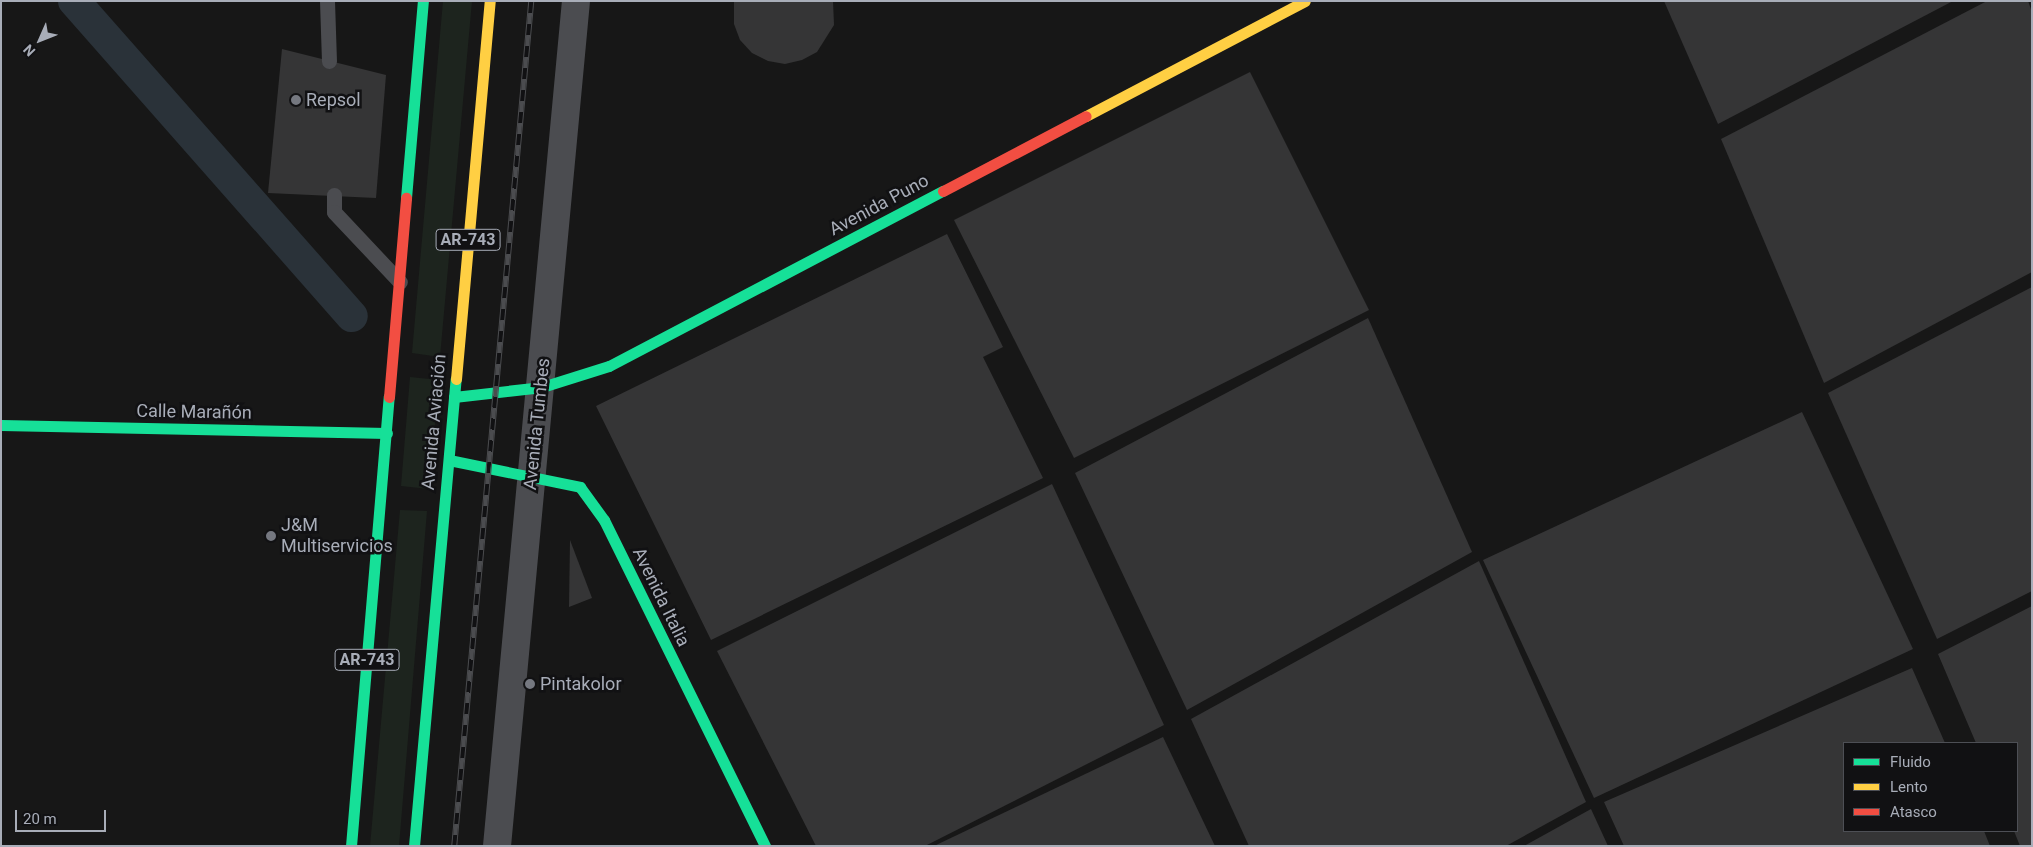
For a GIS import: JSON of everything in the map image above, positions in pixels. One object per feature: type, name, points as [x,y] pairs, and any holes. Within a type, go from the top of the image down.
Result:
[{"type":"street","name":"AR-743","points":[[351,846],[423,1]]},
{"type":"street","name":"Avenida Aviación","points":[[414,846],[490,1]]},
{"type":"street","name":"Avenida Tumbes","points":[[497,846],[531,477],[542,387],[576,1]]},
{"type":"street","name":"Avenida Puno","points":[[454,397],[542,387],[609,366],[1306,1]]},
{"type":"street","name":"Calle Marañón","points":[[1,425],[387,433]]},
{"type":"street","name":"Avenida Italia","points":[[449,460],[580,487],[604,520],[765,846]]},
{"type":"lane","points":[[327,1],[329,61]]},
{"type":"lane","points":[[334,195],[334,212],[400,282]]},
{"type":"shaded area","points":[[443,1],[472,1],[440,357],[412,353]]},
{"type":"shaded area","points":[[410,377],[439,380],[429,489],[401,486]]},
{"type":"shaded area","points":[[400,510],[427,511],[399,846],[370,846]]},
{"type":"building","points":[[734,1],[833,1],[834,25],[817,52],[802,60],[785,64],[768,61],[752,53],[740,40],[734,24]]},
{"type":"building","points":[[1664,1],[1953,1],[1718,124]]},
{"type":"building","points":[[1987,1],[2028,1],[2032,12],[2032,272],[1824,383],[1721,139]]},
{"type":"building","points":[[282,49],[386,75],[376,198],[268,193]]},
{"type":"building","points":[[1250,72],[1369,310],[1074,458],[954,220]]},
{"type":"building","points":[[947,234],[1003,347],[983,357],[1043,478],[711,640],[596,406]]},
{"type":"building","points":[[2032,287],[2032,591],[1937,639],[1828,393]]},
{"type":"building","points":[[1368,318],[1472,552],[1187,710],[1075,473]]},
{"type":"building","points":[[1802,412],[1913,649],[1594,798],[1483,560]]},
{"type":"building","points":[[1052,484],[1164,725],[925,846],[816,846],[717,651]]},
{"type":"building","points":[[570,540],[592,598],[569,607]]},
{"type":"building","points":[[1479,561],[1586,802],[1506,846],[1249,846],[1191,719]]},
{"type":"building","points":[[2032,606],[2032,846],[2020,846],[2014,832],[2018,832],[2018,742],[1976,742],[1938,654]]},
{"type":"building","points":[[1912,668],[1945,742],[1843,742],[1843,832],[1984,832],[1990,846],[1624,846],[1604,802]]},
{"type":"building","points":[[1163,737],[1215,846],[934,846]]},
{"type":"building","points":[[1591,809],[1608,846],[1524,846]]},
{"type":"waterway","points":[[74,1],[352,316]]},
{"type":"railway","points":[[454,846],[531,1]]},
{"type":"traffic: fast","points":[[406,198],[423,1]]},
{"type":"traffic: fast","points":[[454,397],[542,387],[609,366],[943,191]]},
{"type":"traffic: fast","points":[[414,846],[456,379]]},
{"type":"traffic: fast","points":[[351,846],[389,397]]},
{"type":"traffic: fast","points":[[1,425],[387,433]]},
{"type":"traffic: fast","points":[[449,460],[580,487],[604,520],[765,846]]},
{"type":"traffic: slow","points":[[456,379],[490,1]]},
{"type":"traffic: slow","points":[[1086,116],[1305,1]]},
{"type":"traffic: jam","points":[[943,191],[1086,116]]},
{"type":"traffic: jam","points":[[389,397],[406,198]]},
{"type":"place","name":"Repsol","points":[[296,100]]},
{"type":"place","name":"J&M Multiservicios","points":[[271,536]]},
{"type":"place","name":"Pintakolor","points":[[530,684]]}]
